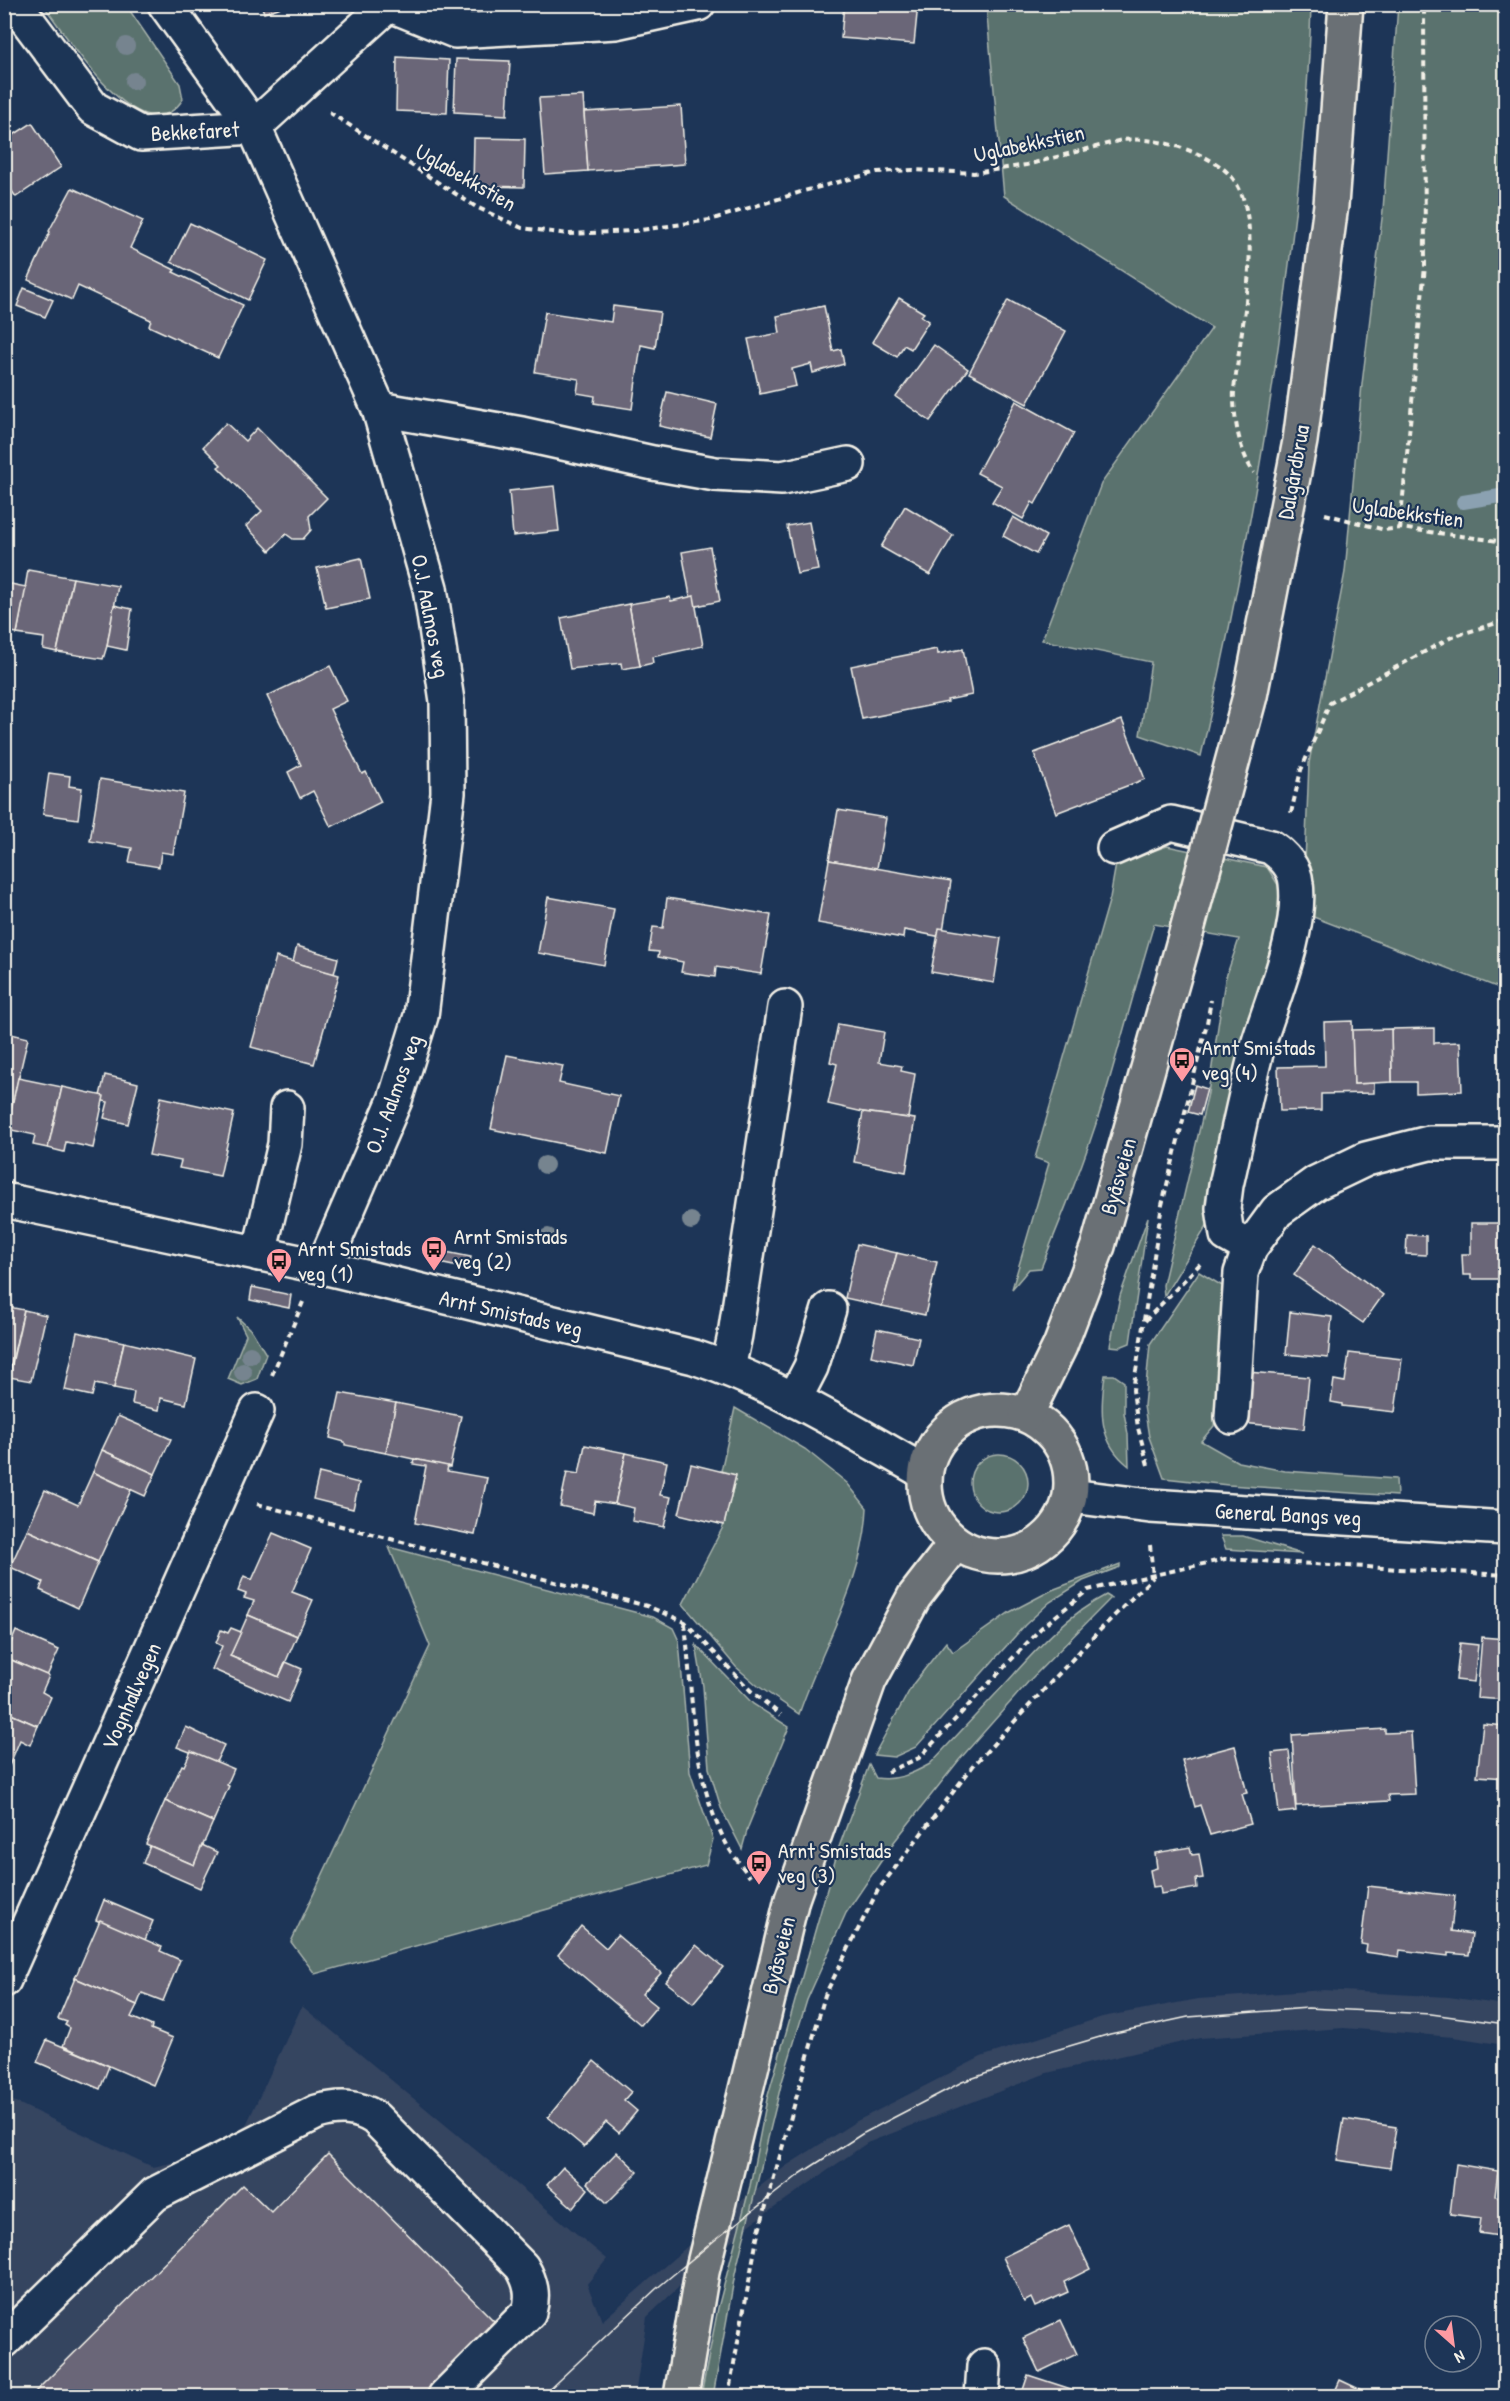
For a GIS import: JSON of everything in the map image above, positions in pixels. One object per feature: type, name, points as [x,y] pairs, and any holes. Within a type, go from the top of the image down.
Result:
[{"type":"main road","name":"Dalgårdbrua","points":[[1187,930],[1250,696],[1300,441],[1332,205],[1346,4]]},
{"type":"main road","name":"Byåsveien","points":[[1026,1415],[1060,1346],[1098,1246],[1187,930]]},
{"type":"main road","points":[[1000,1409],[1026,1415],[1047,1428],[1062,1447],[1070,1471],[1071,1496],[1062,1519],[1047,1538],[1026,1551],[1002,1557],[977,1554],[955,1544],[936,1524],[926,1500],[924,1472],[933,1448],[950,1427],[973,1413],[1000,1409]]},
{"type":"main road","name":"Byåsveien","points":[[681,2397],[702,2272],[792,1899],[869,1681],[914,1597],[955,1544]]},
{"type":"street","name":"Bekkefaret","points":[[15,4],[93,108],[141,134],[254,127]]},
{"type":"street","name":"O.J. Aalmos veg","points":[[165,4],[254,127],[379,409],[430,588],[447,701],[448,793],[421,1016],[395,1100],[315,1280]]},
{"type":"street","points":[[254,127],[389,5],[455,31],[616,22],[698,4]]},
{"type":"street","points":[[379,409],[522,434],[653,463],[715,474],[782,478],[848,464]]},
{"type":"street","points":[[1114,848],[1171,823],[1271,847],[1281,854],[1295,874],[1296,909],[1287,952],[1259,1045],[1226,1185],[1223,1208],[1239,1241],[1241,1273],[1232,1417]]},
{"type":"street","points":[[728,1368],[785,1007]]},
{"type":"street","points":[[259,1254],[285,1144],[287,1108]]},
{"type":"street","points":[[1239,1241],[1316,1183],[1366,1159],[1430,1143],[1506,1143]]},
{"type":"street","name":"Arnt Smistads veg","points":[[4,1200],[259,1254],[315,1280],[694,1357],[728,1368],[794,1400],[924,1472]]},
{"type":"street","points":[[794,1400],[811,1367],[829,1310]]},
{"type":"street","name":"Vognhallvegen","points":[[4,1980],[223,1492],[257,1411]]},
{"type":"street","name":"General Bangs veg","points":[[1071,1496],[1150,1506],[1506,1528]]},
{"type":"street","points":[[4,2340],[155,2194],[317,2112],[341,2107],[354,2108],[375,2118],[522,2267],[530,2283],[532,2301],[529,2312],[445,2397]]},
{"type":"path","points":[[1400,528],[1425,266],[1424,4]]},
{"type":"path","name":"Uglabekkstien","points":[[296,90],[476,207],[522,228],[568,234],[634,231],[710,220],[804,191],[877,172],[913,170],[974,173],[1026,165],[1122,140],[1137,139],[1168,143],[1209,159],[1233,179],[1243,198],[1247,220],[1250,246],[1248,283],[1233,398],[1238,437],[1248,465],[1258,479]]},
{"type":"path","name":"Uglabekkstien","points":[[1319,513],[1385,530],[1400,528],[1506,542]]},
{"type":"path","points":[[1281,854],[1301,770],[1330,703],[1452,637],[1506,620]]},
{"type":"path","points":[[1150,1473],[1138,1428],[1133,1390],[1162,1205],[1208,1023],[1212,988]]},
{"type":"path","points":[[1145,1322],[1239,1241]]},
{"type":"path","points":[[257,1411],[315,1280]]},
{"type":"path","points":[[223,1492],[237,1498],[647,1606],[685,1622],[752,1692],[780,1715]]},
{"type":"path","points":[[1150,1550],[1154,1577]]},
{"type":"path","points":[[886,1772],[919,1758],[1041,1628],[1088,1590],[1226,1559],[1506,1575]]},
{"type":"path","points":[[728,2397],[757,2238],[825,1995],[878,1890],[973,1766],[1094,1636],[1154,1577]]},
{"type":"path","points":[[685,1622],[702,1780],[726,1844],[750,1877]]},
{"type":"shaded area","points":[[1324,1990],[1449,1997],[1505,2005],[1505,2045],[1453,2037],[1344,2028],[1200,2038],[1047,2073],[867,2143],[751,2224],[647,2317],[635,2396],[5,2396],[5,2097],[153,2167],[216,2153],[246,2125],[302,2006],[607,2259],[587,2284],[602,2321],[722,2216],[786,2166],[855,2122],[981,2057],[1102,2017],[1198,1999]]},
{"type":"green space","points":[[43,5],[126,5],[180,84],[183,99],[166,114],[147,115],[126,104],[86,63]]},
{"type":"green space","points":[[986,5],[1311,5],[1301,157],[1274,376],[1229,630],[1201,756],[1140,735],[1151,662],[1042,640],[1101,484],[1212,328],[1004,196]]},
{"type":"green space","points":[[1398,5],[1505,5],[1505,1010],[1502,989],[1303,913],[1309,763],[1345,572],[1362,384],[1383,210]]},
{"type":"green space","points":[[1167,846],[1267,867],[1280,888],[1282,911],[1214,1187],[1208,1224],[1164,1296],[1163,1285],[1208,1093],[1225,980],[1239,939],[1154,924],[1102,1105],[1065,1207],[1041,1268],[1029,1269],[1012,1289],[1049,1163],[1035,1158],[1110,898],[1116,864]]},
{"type":"green space","points":[[1148,1217],[1130,1343],[1120,1347],[1110,1346],[1120,1296]]},
{"type":"green space","points":[[1199,1272],[1224,1287],[1221,1357],[1214,1426],[1201,1441],[1238,1462],[1285,1471],[1396,1479],[1397,1496],[1228,1485],[1164,1478],[1149,1437],[1144,1406],[1150,1344]]},
{"type":"green space","points":[[237,1317],[252,1331],[266,1354],[257,1379],[242,1385],[228,1379],[246,1335]]},
{"type":"green space","points":[[1105,1375],[1114,1375],[1124,1382],[1124,1413],[1128,1434],[1129,1466],[1111,1447],[1106,1436],[1102,1413]]},
{"type":"green space","points":[[735,1408],[805,1449],[847,1483],[867,1508],[864,1535],[850,1588],[799,1714],[758,1686],[736,1667],[683,1604],[724,1525],[736,1475],[721,1471]]},
{"type":"green space","points":[[999,1454],[1015,1459],[1023,1467],[1028,1483],[1023,1499],[1015,1507],[999,1512],[983,1507],[975,1499],[970,1483],[975,1467],[983,1459]]},
{"type":"green space","points":[[1221,1536],[1243,1536],[1302,1554],[1226,1549]]},
{"type":"green space","points":[[389,1547],[653,1617],[673,1628],[679,1641],[690,1772],[713,1839],[706,1865],[315,1974],[291,1942],[430,1646]]},
{"type":"green space","points":[[1120,1564],[1120,1567],[1083,1581],[1050,1602],[1025,1625],[916,1747],[894,1757],[874,1755],[913,1684],[946,1642],[953,1652],[1010,1612],[1052,1590]]},
{"type":"green space","points":[[1106,1595],[1111,1598],[1029,1681],[959,1760],[894,1842],[846,1913],[807,2000],[781,2085],[735,2274],[713,2396],[701,2396],[718,2308],[750,2186],[767,2099],[839,1847],[869,1765],[876,1778],[884,1779],[904,1776],[930,1764],[1052,1634],[1077,1613]]},
{"type":"green space","points":[[696,1645],[753,1704],[789,1727],[748,1827],[742,1849],[721,1808],[709,1768],[703,1686]]},
{"type":"building","points":[[261,4],[290,4],[264,13]]},
{"type":"building","points":[[844,4],[918,4],[914,44],[841,38]]},
{"type":"building","points":[[397,57],[449,60],[447,113],[396,111]]},
{"type":"building","points":[[456,59],[510,61],[507,115],[454,112]]},
{"type":"building","points":[[583,96],[588,171],[545,174],[539,98]]},
{"type":"building","points":[[681,106],[685,164],[588,171],[584,112]]},
{"type":"building","points":[[32,123],[61,167],[16,197],[4,180],[4,141]]},
{"type":"building","points":[[474,138],[525,139],[524,187],[473,186]]},
{"type":"building","points":[[72,188],[143,221],[130,248],[175,270],[173,272],[243,305],[218,358],[149,326],[151,320],[78,286],[72,300],[28,280],[49,231]]},
{"type":"building","points":[[190,223],[267,260],[248,300],[171,262]]},
{"type":"building","points":[[24,288],[53,300],[45,317],[17,306]]},
{"type":"building","points":[[899,298],[924,313],[921,316],[929,321],[911,349],[904,345],[897,357],[872,342]]},
{"type":"building","points":[[1008,300],[1066,331],[1027,404],[969,373]]},
{"type":"building","points":[[613,306],[660,312],[655,348],[641,345],[632,409],[594,403],[595,396],[577,393],[579,379],[535,372],[545,312],[611,322]]},
{"type":"building","points":[[824,306],[833,351],[841,349],[844,364],[813,373],[811,364],[792,369],[796,386],[760,394],[748,339],[780,333],[777,316]]},
{"type":"building","points":[[934,345],[968,369],[930,421],[896,397]]},
{"type":"building","points":[[667,392],[717,404],[710,437],[659,426]]},
{"type":"building","points":[[1016,401],[1074,433],[1035,504],[1032,502],[1023,519],[992,502],[1002,486],[977,473]]},
{"type":"building","points":[[226,423],[245,441],[257,428],[327,498],[309,516],[311,530],[303,539],[293,539],[286,534],[270,551],[246,526],[262,511],[218,467],[221,465],[203,447]]},
{"type":"building","points":[[554,486],[559,531],[513,536],[509,491]]},
{"type":"building","points":[[905,506],[953,535],[930,575],[881,547]]},
{"type":"building","points":[[1013,517],[1046,536],[1036,554],[1003,536]]},
{"type":"building","points":[[809,522],[818,570],[797,574],[787,526]]},
{"type":"building","points":[[710,547],[720,601],[692,607],[682,552]]},
{"type":"building","points":[[361,558],[370,599],[326,608],[317,568]]},
{"type":"building","points":[[28,570],[73,578],[57,652],[43,649],[44,638],[17,634]]},
{"type":"building","points":[[73,578],[118,586],[103,659],[57,652]]},
{"type":"building","points":[[6,583],[26,587],[17,633],[4,631]]},
{"type":"building","points":[[694,596],[703,646],[652,657],[653,663],[640,666],[629,604],[670,597],[671,601]]},
{"type":"building","points":[[629,604],[640,666],[622,669],[621,663],[570,669],[561,618]]},
{"type":"building","points":[[114,605],[132,609],[126,650],[107,646]]},
{"type":"building","points":[[937,649],[938,654],[963,649],[972,695],[862,719],[851,666]]},
{"type":"building","points":[[330,666],[347,701],[330,709],[362,774],[366,772],[381,802],[331,827],[313,791],[300,798],[288,772],[301,765],[267,696]]},
{"type":"building","points":[[1122,720],[1145,779],[1056,813],[1034,753]]},
{"type":"building","points":[[49,773],[70,776],[69,786],[82,788],[78,819],[43,814]]},
{"type":"building","points":[[100,779],[184,793],[173,854],[161,852],[159,867],[129,862],[132,848],[90,841]]},
{"type":"building","points":[[838,810],[886,818],[877,868],[829,860]]},
{"type":"building","points":[[829,860],[951,881],[942,937],[904,930],[903,938],[818,923]]},
{"type":"building","points":[[548,897],[614,909],[604,965],[538,953]]},
{"type":"building","points":[[667,898],[771,915],[761,974],[716,967],[715,977],[681,972],[683,962],[658,957],[659,952],[649,951],[653,927],[663,928]]},
{"type":"building","points":[[939,928],[1001,938],[994,983],[931,972]]},
{"type":"building","points":[[297,946],[338,958],[334,974],[293,962]]},
{"type":"building","points":[[276,957],[339,975],[314,1064],[251,1047]]},
{"type":"building","points":[[1352,1021],[1354,1084],[1374,1083],[1374,1093],[1321,1094],[1321,1110],[1280,1111],[1278,1067],[1325,1066],[1324,1022]]},
{"type":"building","points":[[838,1024],[884,1032],[879,1062],[902,1066],[901,1071],[915,1074],[908,1118],[863,1112],[828,1104],[837,1064],[830,1062]]},
{"type":"building","points":[[1434,1028],[1434,1043],[1460,1042],[1462,1091],[1416,1093],[1416,1082],[1392,1082],[1391,1029]]},
{"type":"building","points":[[1391,1029],[1392,1082],[1354,1084],[1352,1030]]},
{"type":"building","points":[[7,1033],[28,1038],[12,1106],[4,1105],[4,1045]]},
{"type":"building","points":[[507,1055],[563,1066],[559,1083],[619,1096],[607,1153],[491,1129]]},
{"type":"building","points":[[105,1075],[138,1083],[128,1124],[104,1118],[108,1102],[99,1100]]},
{"type":"building","points":[[18,1078],[62,1087],[48,1148],[33,1145],[35,1135],[7,1129]]},
{"type":"building","points":[[1195,1085],[1207,1089],[1200,1115],[1188,1112]]},
{"type":"building","points":[[62,1087],[104,1096],[93,1148],[66,1142],[64,1152],[48,1148]]},
{"type":"building","points":[[161,1097],[234,1113],[220,1176],[179,1168],[181,1161],[149,1155]]},
{"type":"building","points":[[863,1112],[915,1119],[906,1172],[854,1162]]},
{"type":"building","points":[[1471,1223],[1506,1223],[1506,1279],[1471,1279],[1471,1275],[1463,1275],[1462,1254],[1471,1254]]},
{"type":"building","points":[[1407,1235],[1426,1236],[1426,1255],[1406,1254]]},
{"type":"building","points":[[857,1244],[897,1253],[882,1306],[845,1298]]},
{"type":"building","points":[[1315,1244],[1383,1295],[1363,1323],[1294,1275]]},
{"type":"building","points":[[431,1249],[471,1257],[468,1269],[429,1261]]},
{"type":"building","points":[[897,1253],[937,1262],[925,1315],[882,1306]]},
{"type":"building","points":[[252,1287],[291,1295],[289,1308],[250,1300]]},
{"type":"building","points":[[4,1306],[24,1310],[10,1370],[4,1369]]},
{"type":"building","points":[[24,1310],[46,1315],[31,1381],[9,1377]]},
{"type":"building","points":[[1290,1312],[1332,1317],[1328,1358],[1286,1354]]},
{"type":"building","points":[[877,1329],[919,1338],[913,1365],[871,1356]]},
{"type":"building","points":[[77,1332],[124,1342],[114,1388],[95,1384],[92,1396],[65,1390]]},
{"type":"building","points":[[124,1342],[196,1359],[186,1404],[161,1398],[159,1410],[132,1404],[134,1392],[114,1388]]},
{"type":"building","points":[[1349,1353],[1402,1359],[1395,1412],[1342,1406],[1342,1404],[1331,1402],[1334,1380],[1345,1382]]},
{"type":"building","points":[[1247,1372],[1309,1377],[1304,1429],[1242,1423]]},
{"type":"building","points":[[340,1393],[396,1403],[386,1453],[345,1445],[345,1442],[330,1438]]},
{"type":"building","points":[[396,1403],[461,1416],[450,1467],[386,1453]]},
{"type":"building","points":[[118,1416],[171,1439],[155,1474],[102,1450]]},
{"type":"building","points":[[585,1445],[626,1453],[615,1504],[595,1501],[593,1513],[560,1506],[567,1472],[579,1474]]},
{"type":"building","points":[[102,1450],[155,1474],[145,1496],[93,1472]]},
{"type":"building","points":[[626,1453],[667,1462],[660,1495],[671,1497],[664,1527],[632,1521],[634,1508],[615,1504]]},
{"type":"building","points":[[414,1459],[448,1466],[447,1471],[487,1478],[475,1535],[415,1523],[426,1466],[413,1464]]},
{"type":"building","points":[[691,1464],[736,1475],[724,1525],[679,1514]]},
{"type":"building","points":[[93,1472],[131,1490],[98,1562],[27,1530],[45,1490],[78,1505]]},
{"type":"building","points":[[319,1473],[359,1483],[353,1509],[313,1499]]},
{"type":"building","points":[[27,1530],[98,1562],[78,1608],[40,1590],[43,1582],[10,1567]]},
{"type":"building","points":[[273,1533],[311,1549],[292,1592],[313,1600],[297,1636],[248,1615],[254,1601],[244,1598],[246,1594],[238,1591],[244,1576],[252,1580]]},
{"type":"building","points":[[248,1615],[297,1636],[279,1677],[230,1656]]},
{"type":"building","points":[[231,1628],[241,1632],[230,1656],[279,1677],[286,1662],[302,1669],[288,1702],[212,1669],[222,1646],[216,1643],[221,1630],[228,1633]]},
{"type":"building","points":[[16,1631],[59,1650],[47,1676],[5,1657]]},
{"type":"building","points":[[1482,1637],[1506,1639],[1506,1700],[1477,1698]]},
{"type":"building","points":[[1460,1643],[1478,1645],[1474,1682],[1456,1680]]},
{"type":"building","points":[[4,1657],[49,1676],[42,1692],[51,1697],[38,1726],[4,1711]]},
{"type":"building","points":[[4,1711],[38,1726],[30,1745],[20,1740],[6,1773]]},
{"type":"building","points":[[1483,1724],[1506,1726],[1506,1778],[1477,1776]]},
{"type":"building","points":[[186,1727],[224,1745],[216,1762],[177,1747]]},
{"type":"building","points":[[1385,1729],[1385,1733],[1411,1732],[1415,1794],[1388,1795],[1389,1801],[1296,1806],[1292,1735]]},
{"type":"building","points":[[1235,1746],[1247,1793],[1242,1794],[1251,1824],[1210,1835],[1200,1805],[1195,1807],[1182,1760]]},
{"type":"building","points":[[191,1751],[234,1769],[213,1822],[165,1801]]},
{"type":"building","points":[[1289,1751],[1296,1811],[1279,1813],[1272,1753]]},
{"type":"building","points":[[165,1801],[213,1822],[194,1865],[146,1844]]},
{"type":"building","points":[[202,1845],[217,1852],[200,1888],[143,1863],[150,1846],[194,1865]]},
{"type":"building","points":[[1190,1847],[1192,1855],[1199,1854],[1203,1878],[1196,1879],[1197,1888],[1161,1894],[1160,1886],[1153,1887],[1150,1870],[1157,1868],[1155,1853]]},
{"type":"building","points":[[1368,1886],[1455,1896],[1451,1931],[1472,1934],[1469,1955],[1448,1953],[1448,1956],[1400,1950],[1399,1957],[1366,1952],[1367,1945],[1361,1944]]},
{"type":"building","points":[[104,1900],[153,1921],[145,1940],[96,1920]]},
{"type":"building","points":[[100,1920],[162,1947],[160,1951],[180,1960],[163,2001],[142,1993],[137,2005],[75,1978]]},
{"type":"building","points":[[581,1926],[606,1948],[617,1935],[661,1973],[642,1994],[657,2006],[641,2025],[558,1955]]},
{"type":"building","points":[[696,1945],[723,1967],[693,2003],[666,1982]]},
{"type":"building","points":[[75,1978],[137,2005],[131,2017],[173,2038],[153,2085],[63,2046],[70,2028],[65,2025],[67,2022],[58,2019]]},
{"type":"building","points":[[47,2040],[109,2066],[100,2089],[37,2062]]},
{"type":"building","points":[[594,2061],[631,2092],[624,2100],[637,2111],[619,2133],[606,2122],[584,2147],[548,2117]]},
{"type":"building","points":[[1344,2119],[1396,2127],[1390,2168],[1337,2160]]},
{"type":"building","points":[[617,2152],[638,2172],[607,2203],[587,2183]]},
{"type":"building","points":[[328,2154],[496,2323],[424,2396],[31,2396],[243,2185],[271,2212]]},
{"type":"building","points":[[1456,2164],[1498,2171],[1495,2196],[1506,2198],[1506,2237],[1479,2233],[1481,2218],[1450,2214]]},
{"type":"building","points":[[563,2167],[588,2189],[573,2208],[547,2185]]},
{"type":"building","points":[[1069,2225],[1090,2269],[1064,2282],[1068,2292],[1035,2307],[1031,2298],[1024,2302],[1003,2257]]},
{"type":"building","points":[[1061,2320],[1077,2354],[1039,2372],[1023,2338]]},
{"type":"building","points":[[1028,2375],[1071,2389],[1069,2396],[1021,2396]]},
{"type":"building","points":[[1340,2380],[1374,2396],[1333,2396]]},
{"type":"waterway","points":[[1463,502],[1506,495]]},
{"type":"tram line","points":[[542,2396],[656,2289],[800,2174],[862,2134],[962,2082],[1039,2055],[1110,2034],[1188,2017],[1308,2008],[1431,2014],[1506,2024]]},
{"type":"place","name":"Arnt Smistads veg (4)","points":[[1182,1083]]},
{"type":"place","name":"Arnt Smistads veg (2)","points":[[434,1272]]},
{"type":"place","name":"Arnt Smistads veg (1)","points":[[279,1284]]},
{"type":"place","name":"Arnt Smistads veg (3)","points":[[759,1886]]}]
